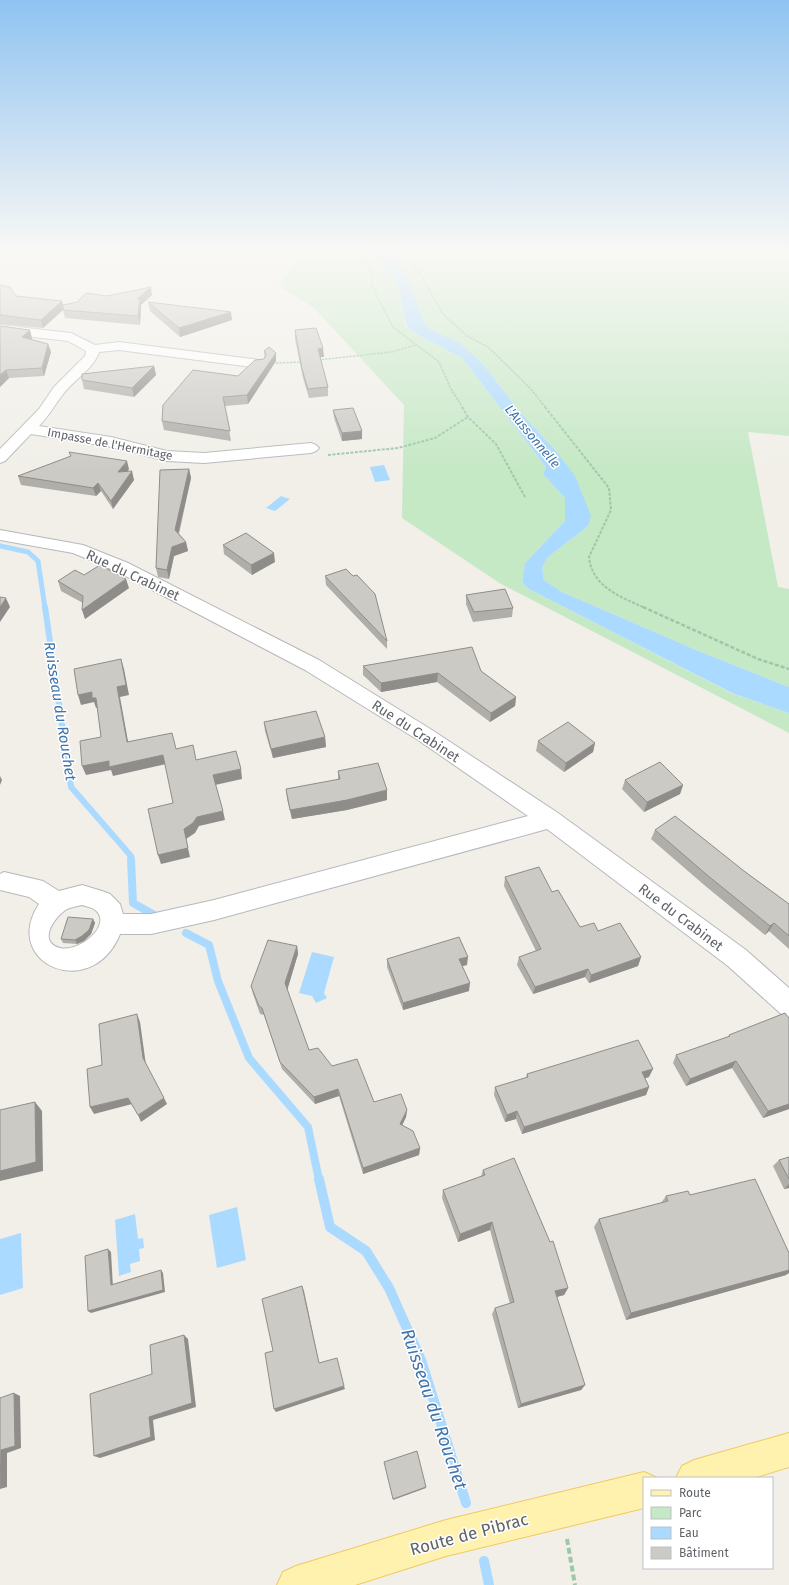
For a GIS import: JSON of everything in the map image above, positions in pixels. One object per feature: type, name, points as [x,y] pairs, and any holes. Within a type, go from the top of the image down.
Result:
[{"type":"main road","points":[[697,1477],[789,1450]]},
{"type":"main road","name":"Route de Pibrac","points":[[296,1585],[446,1538],[643,1490]]},
{"type":"street","points":[[0,329],[71,337],[93,349],[120,346],[259,364]]},
{"type":"street","points":[[0,458],[29,429],[44,412],[59,390],[91,357],[93,349]]},
{"type":"street","name":"Impasse de l'Hermitage","points":[[29,429],[110,442],[167,456],[204,458],[311,448]]},
{"type":"street","name":"Rue du Crabinet","points":[[0,535],[77,549],[122,568],[213,613],[312,665],[425,735],[550,819],[737,958],[789,1005]]},
{"type":"street","points":[[113,924],[151,924],[214,910],[550,819]]},
{"type":"street","points":[[4,882],[35,888],[57,903]]},
{"type":"street","points":[[82,896],[93,897],[103,902],[110,909],[113,924],[106,940],[97,949],[86,956],[74,960],[61,960],[50,957],[39,946],[36,931],[40,921],[47,911],[57,903],[69,898],[82,896]]},
{"type":"path","points":[[391,324],[393,327],[439,362],[451,389],[468,417],[496,444],[525,497]]},
{"type":"path","points":[[454,324],[466,335],[489,348],[530,388],[609,488],[611,510],[589,557],[589,565],[606,588],[615,594],[758,659],[789,669]]},
{"type":"path","points":[[318,360],[385,353],[416,345]]},
{"type":"path","points":[[259,364],[310,361]]},
{"type":"path","points":[[311,448],[326,455],[398,448],[436,438],[468,417]]},
{"type":"path","points":[[562,1511],[575,1585]]},
{"type":"green space","points":[[329,324],[405,324],[406,327],[413,332],[462,358],[546,467],[543,474],[565,498],[565,521],[525,563],[522,581],[527,588],[733,694],[789,713],[789,733],[501,584],[402,518],[404,405]]},
{"type":"green space","points":[[789,324],[789,436],[748,432],[778,587],[789,589],[789,687],[696,650],[562,592],[544,580],[542,568],[548,557],[588,526],[556,451],[520,412],[483,364],[425,325]]},
{"type":"water","name":"L'Aussonnelle","points":[[406,324],[425,324],[432,330],[461,344],[483,364],[520,412],[556,451],[575,476],[591,516],[588,526],[548,557],[542,568],[544,580],[562,592],[696,650],[789,687],[789,713],[734,694],[527,588],[522,581],[525,563],[565,521],[565,498],[543,474],[546,467],[462,358],[413,332],[407,327]]},
{"type":"water","points":[[384,465],[390,480],[375,482],[370,467]]},
{"type":"water","points":[[281,496],[290,499],[275,511],[266,508]]},
{"type":"water","points":[[312,952],[334,957],[324,993],[327,998],[316,1003],[312,996],[299,993]]},
{"type":"water","points":[[237,1207],[246,1260],[217,1268],[209,1215]]},
{"type":"water","points":[[135,1214],[138,1239],[143,1238],[144,1248],[139,1249],[140,1261],[130,1264],[131,1272],[119,1276],[115,1220]]},
{"type":"water","points":[[21,1233],[23,1288],[0,1295],[0,1239]]},
{"type":"building","points":[[174,324],[192,324],[179,328]]},
{"type":"building","points":[[0,326],[30,330],[22,337],[48,344],[42,368],[6,370],[0,375]]},
{"type":"building","points":[[316,328],[323,348],[318,349],[328,387],[308,389],[302,369],[295,330]]},
{"type":"building","points":[[269,347],[276,353],[247,395],[223,397],[230,431],[162,421],[163,405],[193,370],[238,376],[255,360],[264,359],[266,354],[264,351]]},
{"type":"building","points":[[154,366],[132,388],[82,380],[82,374]]},
{"type":"building","points":[[353,408],[362,431],[342,433],[333,410]]},
{"type":"building","points":[[69,452],[127,461],[118,472],[132,471],[111,501],[98,483],[93,488],[18,476],[71,456]]},
{"type":"building","points":[[189,469],[175,530],[186,542],[172,547],[167,570],[156,568],[160,470]]},
{"type":"building","points":[[246,533],[274,553],[251,565],[223,545]]},
{"type":"building","points":[[100,565],[126,579],[82,610],[83,596],[58,581],[75,570],[84,575]]},
{"type":"building","points":[[346,569],[353,576],[357,575],[375,594],[387,641],[325,576]]},
{"type":"building","points":[[505,589],[513,608],[474,612],[466,595]]},
{"type":"building","points":[[0,597],[6,598],[0,607]]},
{"type":"building","points":[[472,647],[481,671],[516,697],[491,713],[438,673],[381,683],[363,666]]},
{"type":"building","points":[[121,659],[126,685],[117,687],[127,742],[172,733],[176,749],[193,745],[196,760],[236,751],[241,769],[213,775],[223,811],[197,817],[193,823],[184,829],[188,848],[158,855],[148,809],[173,803],[163,755],[109,767],[109,761],[82,766],[80,741],[101,737],[96,698],[92,698],[92,692],[78,695],[74,669]]},
{"type":"building","points":[[316,711],[325,737],[271,749],[264,722]]},
{"type":"building","points":[[568,722],[595,743],[566,763],[538,741]]},
{"type":"building","points":[[660,762],[683,785],[647,802],[625,780]]},
{"type":"building","points":[[378,763],[387,790],[347,800],[290,810],[286,789],[340,779],[338,771]]},
{"type":"building","points":[[675,816],[744,871],[789,904],[789,936],[774,923],[770,926],[707,875],[655,830]]},
{"type":"building","points":[[539,867],[552,892],[558,890],[580,927],[594,923],[598,931],[620,923],[641,957],[591,975],[588,969],[535,987],[519,957],[541,949],[505,877]]},
{"type":"building","points":[[68,917],[93,919],[89,930],[82,936],[75,940],[61,939]]},
{"type":"building","points":[[459,937],[468,957],[459,959],[470,983],[403,1003],[387,959]]},
{"type":"building","points":[[268,940],[297,946],[285,983],[309,1050],[318,1048],[332,1066],[357,1059],[374,1102],[401,1094],[407,1110],[400,1124],[413,1131],[420,1148],[363,1168],[338,1089],[314,1097],[280,1062],[262,1008],[259,1006],[251,986]]},
{"type":"building","points":[[785,1013],[789,1018],[789,1104],[768,1111],[736,1061],[690,1079],[676,1055],[730,1036],[729,1035]]},
{"type":"building","points":[[137,1014],[143,1058],[164,1098],[138,1115],[128,1098],[90,1107],[87,1069],[102,1065],[99,1024]]},
{"type":"building","points":[[638,1040],[653,1069],[642,1072],[649,1087],[524,1127],[517,1111],[507,1115],[495,1087],[528,1077],[527,1074]]},
{"type":"building","points":[[35,1102],[36,1162],[0,1171],[0,1110]]},
{"type":"building","points":[[789,1157],[789,1179],[779,1160]]},
{"type":"building","points":[[514,1158],[550,1242],[553,1241],[568,1288],[555,1291],[585,1385],[521,1404],[495,1308],[514,1302],[492,1222],[460,1234],[443,1190],[485,1175],[483,1170]]},
{"type":"building","points":[[755,1179],[789,1253],[789,1270],[631,1313],[599,1219],[668,1201],[666,1196],[688,1191],[690,1195]]},
{"type":"building","points":[[108,1249],[111,1285],[161,1270],[163,1290],[88,1311],[85,1256]]},
{"type":"building","points":[[302,1286],[319,1363],[337,1358],[344,1386],[274,1409],[265,1353],[273,1351],[262,1299]]},
{"type":"building","points":[[184,1335],[192,1403],[149,1417],[151,1437],[94,1456],[90,1394],[152,1374],[150,1345]]},
{"type":"building","points":[[14,1393],[15,1446],[1,1450],[0,1485],[0,1398]]},
{"type":"building","points":[[417,1451],[426,1487],[393,1499],[384,1462]]},
{"type":"waterway","name":"Ruisseau du Rouchet","points":[[0,546],[28,552],[38,561],[45,608]]},
{"type":"waterway","name":"Ruisseau du Rouchet","points":[[45,607],[71,787],[131,856],[131,859]]},
{"type":"waterway","name":"Ruisseau du Rouchet","points":[[131,859],[133,903],[156,916]]},
{"type":"waterway","name":"Ruisseau du Rouchet","points":[[186,933],[209,945],[218,981],[249,1058],[308,1127],[319,1180]]},
{"type":"waterway","name":"Ruisseau du Rouchet","points":[[319,1179],[330,1227],[366,1251],[389,1288],[421,1360],[466,1503]]},
{"type":"waterway","name":"Ruisseau du Rouchet","points":[[484,1561],[489,1585]]}]
